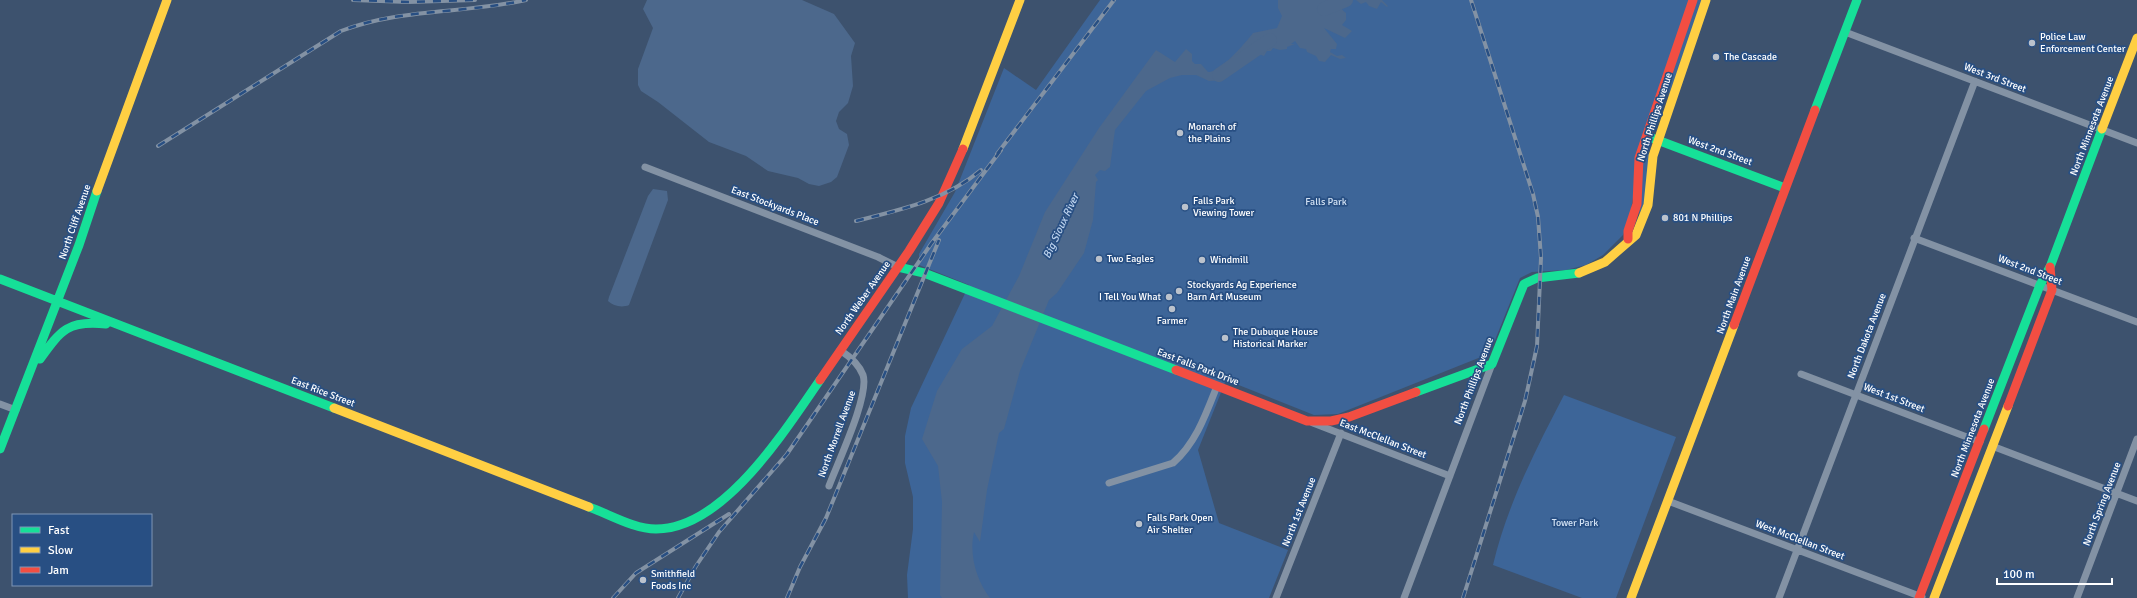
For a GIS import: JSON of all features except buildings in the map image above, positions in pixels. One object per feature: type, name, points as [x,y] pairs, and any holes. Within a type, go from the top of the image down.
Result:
[{"type":"street","name":"North Cliff Avenue","points":[[0,449],[58,301],[118,130],[167,0]]},
{"type":"street","name":"North Weber Avenue","points":[[637,525],[655,529],[681,526],[707,512],[727,498],[743,482],[776,443],[898,267],[931,217],[946,190],[970,134],[1020,0]]},
{"type":"street","name":"North Phillips Avenue","points":[[1628,238],[1628,231],[1637,204],[1638,164],[1693,0]]},
{"type":"street","name":"North Phillips Avenue","points":[[1404,598],[1492,364],[1524,284],[1536,278],[1568,276],[1590,270],[1612,256],[1628,238],[1636,235],[1646,210],[1651,164],[1658,140],[1706,0]]},
{"type":"street","name":"North Main Avenue","points":[[1630,598],[1857,0]]},
{"type":"street","name":"West 3rd Street","points":[[1845,32],[2137,143]]},
{"type":"street","name":"North Minnesota Avenue","points":[[1921,597],[2040,285],[2050,267],[2137,38]]},
{"type":"street","name":"North Dakota Avenue","points":[[1779,598],[1914,238],[1975,81]]},
{"type":"street","name":"West 2nd Street","points":[[1647,136],[1785,188]]},
{"type":"street","name":"East Stockyards Place","points":[[645,167],[878,257],[898,267]]},
{"type":"street","name":"West 2nd Street","points":[[1914,238],[2137,322]]},
{"type":"street","name":"East Falls Park Drive","points":[[898,267],[913,269],[1307,421],[1331,421],[1349,417],[1492,364]]},
{"type":"street","name":"North Minnesota Avenue","points":[[1934,598],[2052,290],[2050,267]]},
{"type":"street","name":"East Rice Street","points":[[0,279],[637,525]]},
{"type":"street","points":[[33,368],[60,332],[74,323],[86,322],[123,326]]},
{"type":"street","name":"North Morrell Avenue","points":[[829,486],[857,415],[864,390],[863,375],[860,369],[840,350]]},
{"type":"street","name":"West 1st Street","points":[[1801,374],[1980,442]]},
{"type":"street","points":[[1109,484],[1173,463],[1179,457],[1202,423],[1217,386]]},
{"type":"street","points":[[0,404],[16,410]]},
{"type":"street","name":"East McClellan Street","points":[[1307,421],[1450,476]]},
{"type":"street","name":"North 1st Avenue","points":[[1276,598],[1341,433]]},
{"type":"street","name":"North Spring Avenue","points":[[2077,598],[2137,439]]},
{"type":"street","points":[[1992,446],[2137,502]]},
{"type":"street","name":"West McClellan Street","points":[[1668,501],[1921,597]]},
{"type":"green space","name":"Falls Park","points":[[1100,0],[1689,0],[1642,141],[1629,222],[1623,235],[1603,255],[1586,265],[1566,270],[1532,272],[1520,278],[1495,340],[1481,357],[1338,414],[1314,415],[1226,380],[1198,450],[1219,523],[1288,550],[1269,598],[908,598],[907,575],[913,529],[913,497],[905,463],[905,436],[911,408],[969,285],[919,265],[919,254],[955,192],[1004,68],[1036,90]]},
{"type":"green space","points":[[1696,0],[1702,0],[1668,98],[1674,66]]},
{"type":"green space","points":[[1646,152],[1650,155],[1645,201],[1639,215],[1642,163]]},
{"type":"green space","name":"Tower Park","points":[[1564,395],[1676,437],[1616,598],[1582,598],[1493,565],[1514,499]]},
{"type":"water","points":[[647,0],[802,0],[834,14],[855,43],[851,56],[853,86],[848,103],[839,112],[836,121],[839,129],[847,134],[849,145],[837,177],[831,182],[819,186],[809,184],[798,178],[768,171],[746,156],[709,142],[658,102],[641,91],[638,85],[638,69],[653,28],[643,9]]},
{"type":"water","points":[[1278,0],[1342,0],[1341,7],[1346,13],[1346,20],[1342,25],[1352,31],[1345,38],[1324,28],[1337,44],[1336,49],[1331,49],[1330,52],[1337,56],[1342,55],[1346,58],[1340,59],[1331,55],[1325,62],[1319,61],[1316,56],[1307,52],[1306,49],[1300,48],[1295,41],[1291,44],[1295,44],[1287,47],[1287,49],[1280,50],[1273,48],[1271,51],[1267,51],[1264,56],[1248,52],[1234,63],[1234,66],[1224,73],[1224,80],[1209,81],[1196,75],[1182,75],[1170,78],[1146,91],[1115,130],[1110,167],[1105,171],[1100,170],[1095,175],[1098,180],[1096,182],[1093,220],[1084,253],[1057,293],[1049,300],[1020,371],[1004,429],[999,433],[987,490],[980,542],[974,532],[972,549],[977,575],[990,598],[942,598],[940,595],[942,502],[938,466],[922,439],[937,391],[962,349],[992,326],[1019,276],[1045,212],[1099,128],[1156,50],[1175,62],[1186,49],[1192,54],[1192,61],[1195,64],[1201,64],[1208,72],[1213,71],[1226,62],[1253,33],[1277,28],[1282,16],[1278,8]]},
{"type":"water","points":[[1356,0],[1382,0],[1388,6],[1387,7],[1381,2],[1377,9],[1369,6],[1366,2],[1361,4]]},
{"type":"water","points":[[653,189],[667,191],[668,200],[629,305],[615,305],[608,301],[609,297],[648,196]]},
{"type":"waterway","name":"Big Sioux River","points":[[1324,9],[1346,0]]},
{"type":"waterway","name":"Big Sioux River","points":[[1219,75],[1270,40]]},
{"type":"railway","points":[[353,0],[408,2],[475,0]]},
{"type":"railway","points":[[158,146],[341,31],[386,18],[479,8],[526,0]]},
{"type":"railway","points":[[997,154],[1114,0]]},
{"type":"railway","points":[[1463,598],[1525,401],[1537,346],[1541,258],[1538,217],[1533,194],[1471,0]]},
{"type":"railway","points":[[678,598],[696,566],[719,532],[787,454],[931,244],[1001,150]]},
{"type":"railway","points":[[856,221],[922,203],[953,189],[981,170]]},
{"type":"railway","points":[[787,598],[800,567],[826,518],[939,240]]},
{"type":"railway","points":[[613,598],[636,573],[729,514]]},
{"type":"traffic: fast","points":[[1815,110],[1857,0]]},
{"type":"traffic: fast","points":[[1984,429],[2040,285],[2050,267],[2102,129]]},
{"type":"traffic: fast","points":[[1652,138],[1785,188]]},
{"type":"traffic: fast","points":[[0,449],[79,245],[97,191]]},
{"type":"traffic: fast","points":[[898,267],[924,273],[1176,370]]},
{"type":"traffic: fast","points":[[1416,392],[1492,364],[1524,284],[1537,278],[1579,273]]},
{"type":"traffic: fast","points":[[0,279],[334,408]]},
{"type":"traffic: fast","points":[[40,359],[60,334],[67,329],[83,324],[106,324]]},
{"type":"traffic: fast","points":[[589,507],[639,527],[656,529],[681,525],[705,513],[729,495],[771,449],[820,380]]},
{"type":"traffic: slow","points":[[97,191],[167,0]]},
{"type":"traffic: slow","points":[[963,149],[1020,0]]},
{"type":"traffic: slow","points":[[1579,273],[1605,262],[1636,235],[1648,205],[1653,156],[1706,0]]},
{"type":"traffic: slow","points":[[2102,129],[2137,38]]},
{"type":"traffic: slow","points":[[1631,598],[1734,325]]},
{"type":"traffic: slow","points":[[1934,598],[2008,406]]},
{"type":"traffic: slow","points":[[334,408],[589,507]]},
{"type":"traffic: jam","points":[[1628,239],[1628,231],[1637,204],[1639,158],[1693,0]]},
{"type":"traffic: jam","points":[[1734,325],[1815,110]]},
{"type":"traffic: jam","points":[[820,380],[909,251],[939,203],[963,149]]},
{"type":"traffic: jam","points":[[2008,406],[2052,290],[2050,267]]},
{"type":"traffic: jam","points":[[1176,370],[1307,421],[1331,421],[1349,417],[1416,392]]},
{"type":"traffic: jam","points":[[1919,598],[1984,429]]},
{"type":"place","name":"Police Law Enforcement Center","points":[[2032,43]]},
{"type":"place","name":"The Cascade","points":[[1716,57]]},
{"type":"place","name":"Monarch of the Plains","points":[[1180,133]]},
{"type":"place","name":"Falls Park Viewing Tower","points":[[1185,207]]},
{"type":"place","name":"801 N Phillips","points":[[1665,218]]},
{"type":"place","name":"Two Eagles","points":[[1099,259]]},
{"type":"place","name":"Windmill","points":[[1202,260]]},
{"type":"place","name":"Stockyards Ag Experience Barn Art Museum","points":[[1179,291]]},
{"type":"place","name":"I Tell You What","points":[[1169,297]]},
{"type":"place","name":"Farmer","points":[[1172,309]]},
{"type":"place","name":"The Dubuque House Historical Marker","points":[[1225,338]]},
{"type":"place","name":"Falls Park Open Air Shelter","points":[[1139,524]]},
{"type":"place","name":"Smithfield Foods Inc","points":[[643,580]]}]
